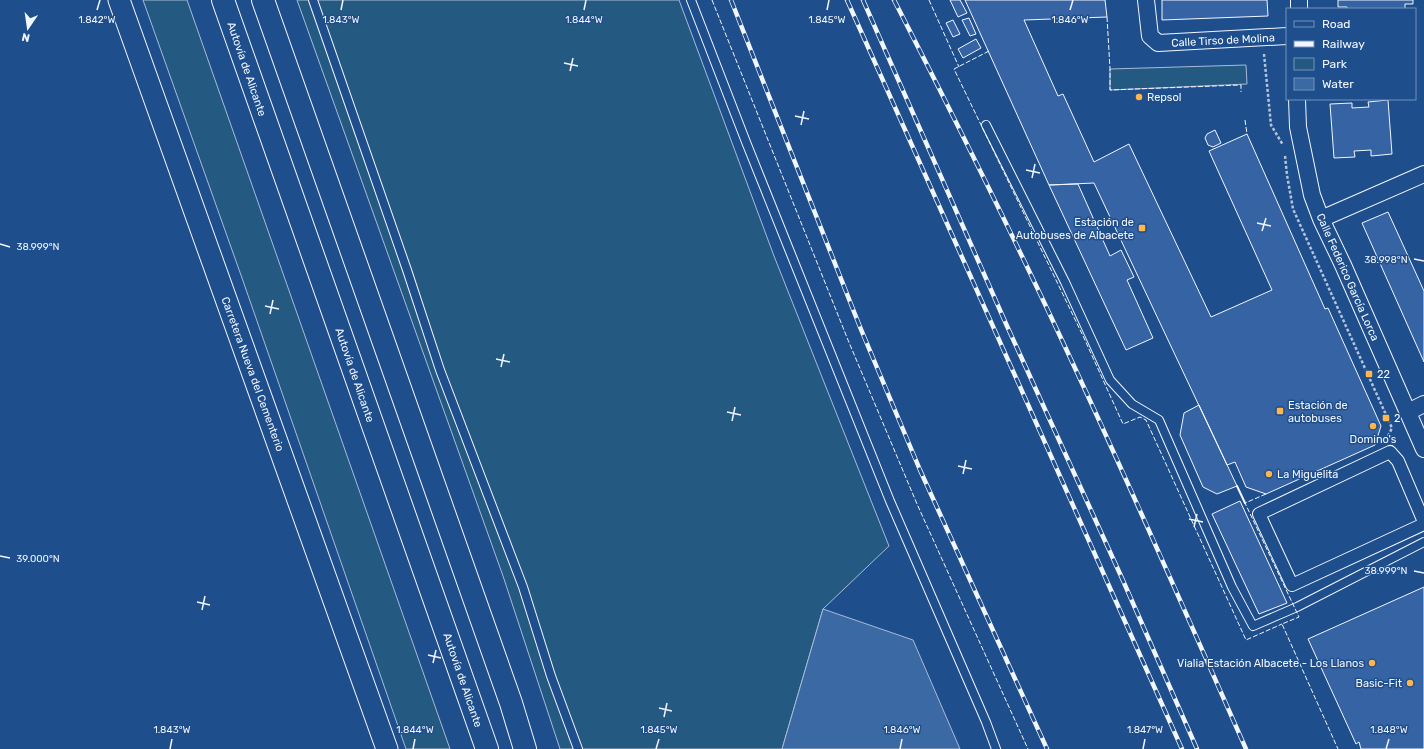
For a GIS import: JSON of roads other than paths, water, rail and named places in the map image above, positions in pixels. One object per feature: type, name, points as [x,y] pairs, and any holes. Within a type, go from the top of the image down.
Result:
[{"type":"highway","name":"Autovía de Alicante","points":[[223,0],[487,749]]},
{"type":"highway","points":[[263,0],[511,703],[525,749]]},
{"type":"street","name":"Carretera Nueva del Cementerio","points":[[119,0],[387,749]]},
{"type":"street","name":"Calle Tirso de Molina","points":[[1146,0],[1150,36],[1158,43],[1286,36]]},
{"type":"street","name":"Calle Federico García Lorca","points":[[1297,100],[1298,127],[1312,195],[1321,219],[1343,265],[1424,449]]},
{"type":"street","points":[[1321,219],[1424,174]]},
{"type":"street","points":[[1408,412],[1424,404]]},
{"type":"street","points":[[1390,452],[1398,462],[1424,523],[1292,585],[1258,514],[1390,452]]},
{"type":"lane","points":[[313,0],[408,270],[440,370],[520,580],[551,676],[578,749]]},
{"type":"lane","points":[[691,0],[746,142],[887,494],[986,722],[996,749]]},
{"type":"lane","points":[[986,125],[1065,282],[1110,380],[1132,404],[1159,420],[1232,587],[1253,626],[1297,606],[1424,542]]},
{"type":"water","points":[[823,609],[913,640],[960,749],[782,749]]},
{"type":"railway","points":[[731,0],[860,327],[920,470],[1047,749]]},
{"type":"railway","points":[[847,0],[1182,749]]},
{"type":"railway","points":[[863,0],[1007,326],[1121,576],[1197,749]]},
{"type":"railway","points":[[894,0],[1020,251],[1084,387],[1246,749]]},
{"type":"place","name":"Repsol","points":[[1139,97]]},
{"type":"place","name":"Estación de Autobuses de Albacete","points":[[1142,228]]},
{"type":"place","name":"22","points":[[1369,374]]},
{"type":"place","name":"Estación de autobuses","points":[[1280,411]]},
{"type":"place","name":"2","points":[[1386,418]]},
{"type":"place","name":"Domino's","points":[[1373,426]]},
{"type":"place","name":"La Miguelita","points":[[1269,474]]},
{"type":"place","name":"Vialia Estación Albacete - Los Llanos","points":[[1372,663]]},
{"type":"place","name":"Basic-Fit","points":[[1410,683]]}]
